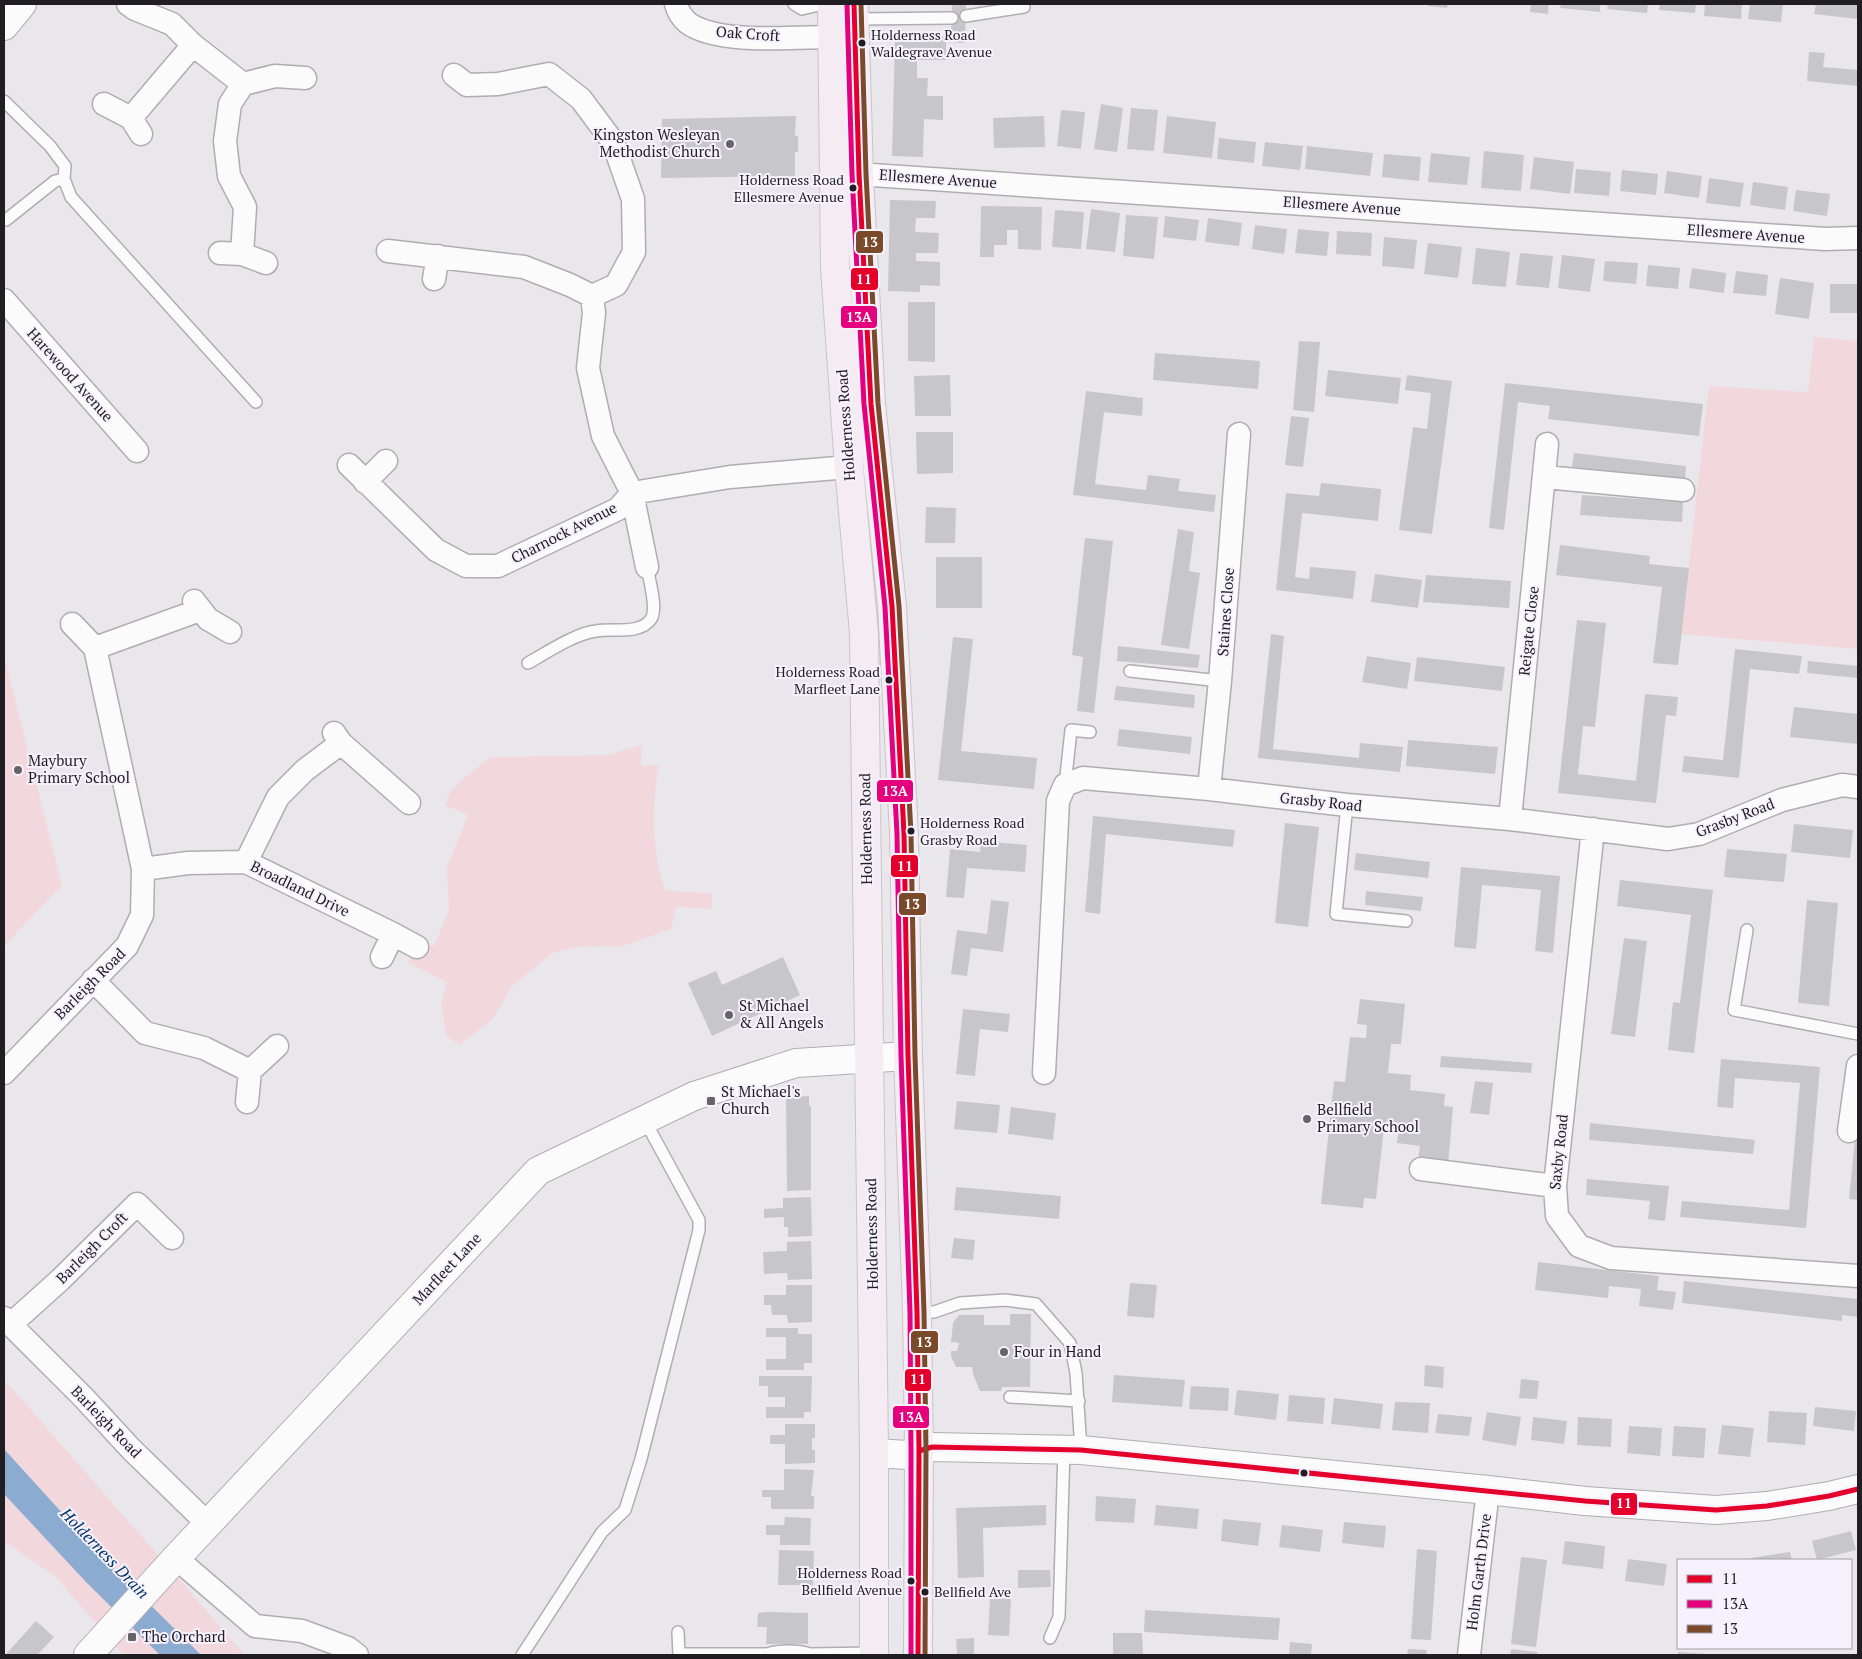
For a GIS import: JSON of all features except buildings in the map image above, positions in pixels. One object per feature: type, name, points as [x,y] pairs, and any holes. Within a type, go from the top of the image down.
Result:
[{"type":"highway","name":"Holderness Road","points":[[832,4],[833,37],[829,86],[847,173],[872,404],[891,596],[904,834],[908,1056],[917,1312],[919,1451],[918,1655]]},
{"type":"highway","name":"Holderness Road","points":[[854,11],[847,173],[835,268],[864,647],[874,1453],[874,1654]]},
{"type":"street","points":[[4,26],[22,4]]},
{"type":"street","points":[[128,4],[135,9],[172,24],[193,45],[243,84]]},
{"type":"street","name":"Oak Croft","points":[[676,4],[680,16],[689,24],[706,32],[741,37],[833,37]]},
{"type":"street","points":[[104,104],[136,126],[193,45]]},
{"type":"street","points":[[266,263],[231,254],[245,207],[229,176],[226,141],[230,104],[243,84],[294,73]]},
{"type":"street","points":[[454,74],[467,85],[498,84],[549,74],[581,99],[613,142],[633,199],[634,252],[616,285],[592,296]]},
{"type":"street","name":"Ellesmere Avenue","points":[[847,173],[1825,239],[1858,238]]},
{"type":"street","points":[[388,251],[524,267],[592,296]]},
{"type":"street","points":[[434,279],[438,256]]},
{"type":"street","points":[[592,296],[594,314],[588,368],[603,436],[632,493],[647,567]]},
{"type":"street","name":"Harewood Avenue","points":[[4,300],[137,451]]},
{"type":"street","name":"Staines Close","points":[[1209,789],[1220,680],[1239,434]]},
{"type":"street","name":"Reigate Close","points":[[1510,819],[1547,444]]},
{"type":"street","points":[[365,482],[386,461]]},
{"type":"street","name":"Charnock Avenue","points":[[349,465],[436,550],[466,566],[498,566],[618,509],[632,493],[730,476],[849,467]]},
{"type":"street","points":[[1545,477],[1683,490]]},
{"type":"street","points":[[72,624],[95,648],[197,605],[208,619],[230,632]]},
{"type":"street","name":"Barleigh Road","points":[[4,1073],[128,946],[142,915],[143,868],[95,648]]},
{"type":"street","points":[[246,862],[278,797],[337,738],[410,803]]},
{"type":"street","name":"Grasby Road","points":[[1065,785],[1083,778],[1209,789],[1346,806],[1510,819],[1668,839],[1699,834],[1782,800],[1842,785],[1858,787]]},
{"type":"street","points":[[1044,1073],[1058,800],[1065,785]]},
{"type":"street","name":"Saxby Road","points":[[1593,829],[1555,1186],[1557,1216],[1579,1246],[1611,1258],[1858,1276]]},
{"type":"street","name":"Broadland Drive","points":[[143,868],[188,863],[246,862],[417,947]]},
{"type":"street","points":[[382,958],[393,934]]},
{"type":"street","points":[[93,980],[145,1033],[204,1048],[250,1072]]},
{"type":"street","points":[[247,1102],[250,1072],[277,1046]]},
{"type":"street","name":"Marfleet Lane","points":[[88,1655],[538,1172],[694,1096],[796,1063],[908,1056]]},
{"type":"street","points":[[1849,1131],[1858,1066]]},
{"type":"street","points":[[1421,1169],[1555,1186]]},
{"type":"street","name":"Barleigh Croft","points":[[7,1322],[60,1280],[137,1204],[172,1238]]},
{"type":"street","name":"Barleigh Road","points":[[7,1322],[84,1398],[131,1449],[209,1525]]},
{"type":"street","points":[[874,1453],[908,1455],[932,1447],[1072,1449],[1585,1501],[1716,1510],[1767,1506],[1829,1496],[1858,1489]]},
{"type":"street","name":"Holm Garth Drive","points":[[1469,1655],[1488,1490]]},
{"type":"street","points":[[168,1568],[255,1626],[302,1631],[348,1648],[357,1655]]},
{"type":"lane","points":[[794,4],[802,9],[823,4]]},
{"type":"lane","points":[[966,16],[1024,7]]},
{"type":"lane","points":[[854,11],[952,18]]},
{"type":"lane","points":[[4,101],[50,146],[65,166],[64,179],[71,197],[256,402]]},
{"type":"lane","points":[[6,220],[55,180],[64,179]]},
{"type":"lane","points":[[528,663],[565,642],[595,630],[624,630],[643,626],[652,619],[654,607],[647,567]]},
{"type":"lane","points":[[864,647],[894,645]]},
{"type":"lane","points":[[1130,671],[1220,680]]},
{"type":"lane","points":[[1065,785],[1071,730],[1090,732]]},
{"type":"lane","points":[[1346,806],[1336,914],[1406,921]]},
{"type":"lane","points":[[1747,930],[1734,1010],[1858,1034]]},
{"type":"lane","points":[[522,1655],[602,1532],[625,1510],[641,1459],[699,1230],[699,1220],[644,1119]]},
{"type":"lane","points":[[917,1312],[934,1312],[960,1303],[1005,1300],[1036,1304],[1070,1343],[1079,1401],[1072,1449],[1059,1617],[1050,1638]]},
{"type":"lane","points":[[1010,1397],[1079,1401]]},
{"type":"lane","points":[[678,1632],[679,1655],[767,1654],[774,1652],[874,1654]]},
{"type":"shaded area","points":[[1814,337],[1858,341],[1858,649],[1681,634],[1709,386],[1808,392]]},
{"type":"shaded area","name":"Maybury Primary School","points":[[4,655],[62,885],[4,946]]},
{"type":"shaded area","points":[[642,745],[641,765],[659,765],[656,781],[654,828],[657,860],[665,891],[712,893],[712,909],[676,907],[671,929],[620,947],[586,946],[554,952],[512,986],[492,1020],[459,1045],[446,1035],[441,1004],[447,982],[408,963],[415,942],[434,946],[449,910],[447,868],[468,815],[445,805],[450,792],[490,757],[611,755]]},
{"type":"shaded area","points":[[4,1380],[245,1655],[123,1655],[56,1577],[4,1541]]},
{"type":"water","points":[[4,1449],[104,1559],[201,1655],[160,1655],[86,1582],[4,1494]]},
{"type":"transit line","name":"13A","points":[[847,4],[852,174],[864,404],[885,607],[897,834],[901,1056],[910,1312],[911,1655]]},
{"type":"transit line","name":"11","points":[[854,4],[859,174],[871,404],[892,606],[904,834],[908,1056],[917,1312],[919,1451],[918,1655]]},
{"type":"transit line","name":"13","points":[[861,4],[866,174],[878,403],[899,606],[911,834],[915,1056],[924,1312],[926,1451],[925,1655]]},
{"type":"transit line","name":"11","points":[[919,1451],[932,1447],[1081,1450],[1585,1501],[1716,1510],[1767,1506],[1829,1496],[1858,1489]]},
{"type":"place","name":"Holderness Road Waldegrave Avenue","points":[[862,43]]},
{"type":"place","name":"Kingston Wesleyan Methodist Church","points":[[730,144]]},
{"type":"place","name":"Holderness Road Ellesmere Avenue","points":[[853,188]]},
{"type":"place","name":"Holderness Road Marfleet Lane","points":[[889,680]]},
{"type":"place","name":"Maybury Primary School","points":[[18,770]]},
{"type":"place","name":"Holderness Road Grasby Road","points":[[911,831]]},
{"type":"place","name":"St Michael & All Angels","points":[[729,1015]]},
{"type":"place","name":"St Michael's Church","points":[[711,1101]]},
{"type":"place","name":"Bellfield Primary School","points":[[1307,1119]]},
{"type":"place","name":"Four in Hand","points":[[1004,1352]]},
{"type":"place","name":"Holderness Road Bellfield Avenue","points":[[911,1581]]},
{"type":"place","name":"Bellfield Ave","points":[[925,1592]]},
{"type":"place","name":"The Orchard","points":[[132,1637]]},
{"type":"water label","name":"Holderness Drain","points":[[105,1553]]}]
